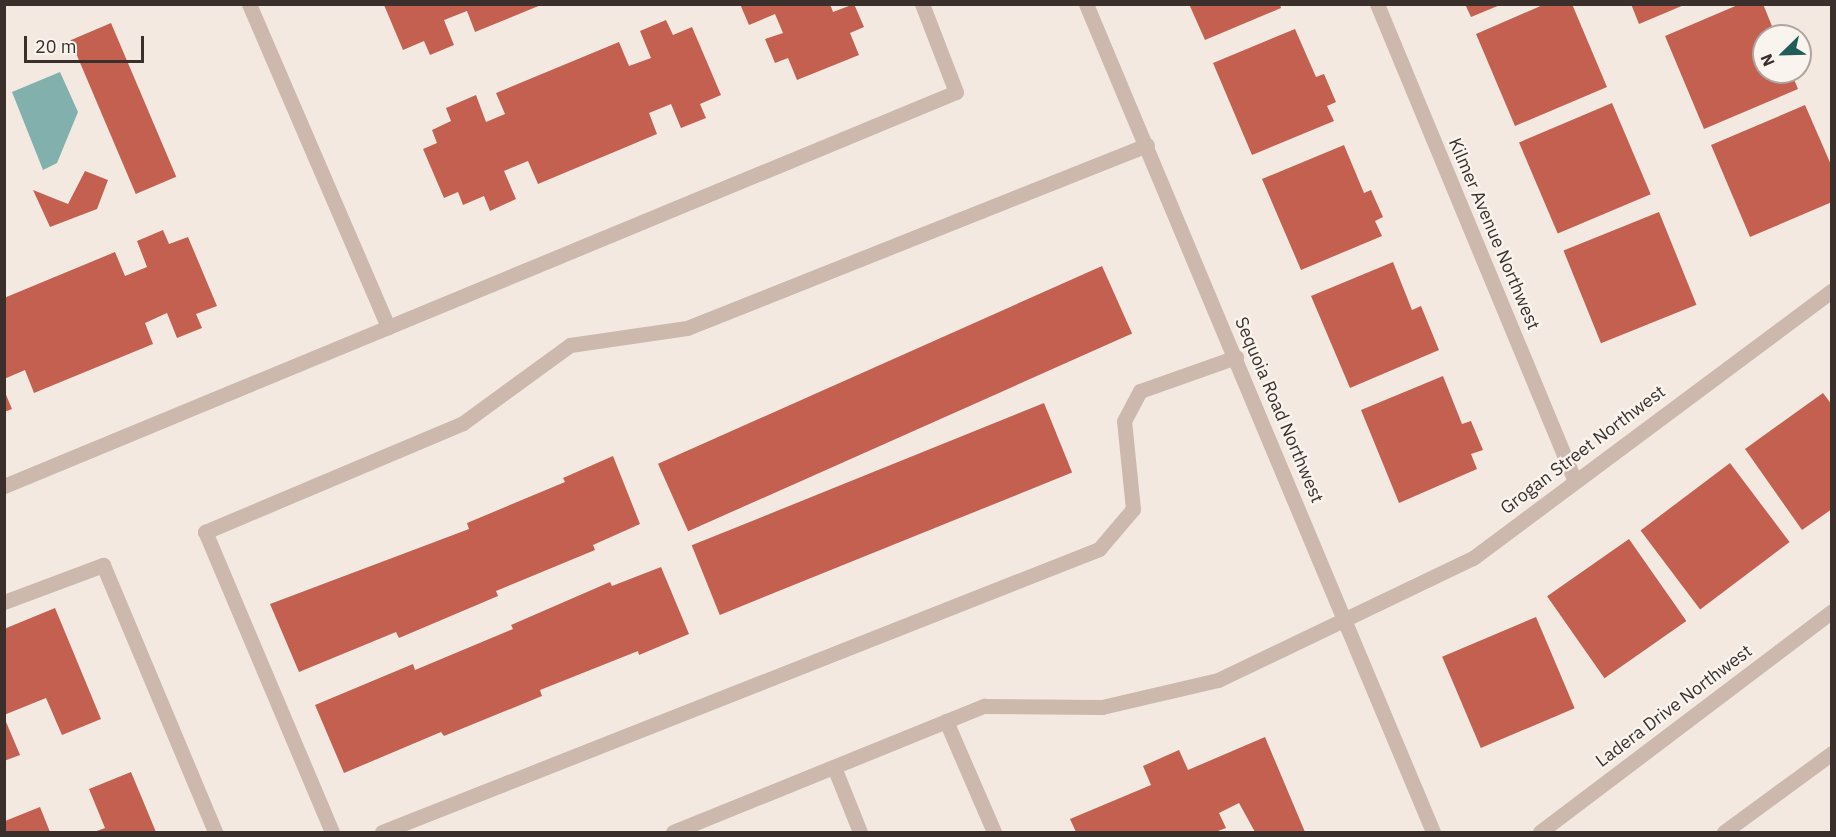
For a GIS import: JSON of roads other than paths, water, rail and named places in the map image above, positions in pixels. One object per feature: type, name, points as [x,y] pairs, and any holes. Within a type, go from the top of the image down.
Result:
[{"type":"street","points":[[249,4],[388,327]]},
{"type":"street","points":[[4,486],[956,92],[922,4]]},
{"type":"street","name":"Sequoia Road Northwest","points":[[1086,4],[1236,357],[1433,832]]},
{"type":"street","name":"Kilmer Avenue Northwest","points":[[1377,4],[1574,479]]},
{"type":"street","points":[[332,832],[205,532],[463,423],[570,345],[687,328],[1147,145]]},
{"type":"street","name":"Grogan Street Northwest","points":[[673,832],[984,706],[1102,707],[1218,680],[1473,558],[1574,479],[1832,290]]},
{"type":"street","points":[[382,832],[1099,549],[1133,509],[1124,421],[1140,391],[1236,357]]},
{"type":"street","points":[[4,602],[103,565],[215,832]]},
{"type":"street","name":"Ladera Drive Northwest","points":[[1540,832],[1832,611]]},
{"type":"street","points":[[946,721],[994,832]]},
{"type":"street","points":[[1724,832],[1832,753]]},
{"type":"street","points":[[834,767],[860,832]]},
{"type":"water","points":[[60,72],[78,112],[57,163],[43,170],[12,92]]}]
